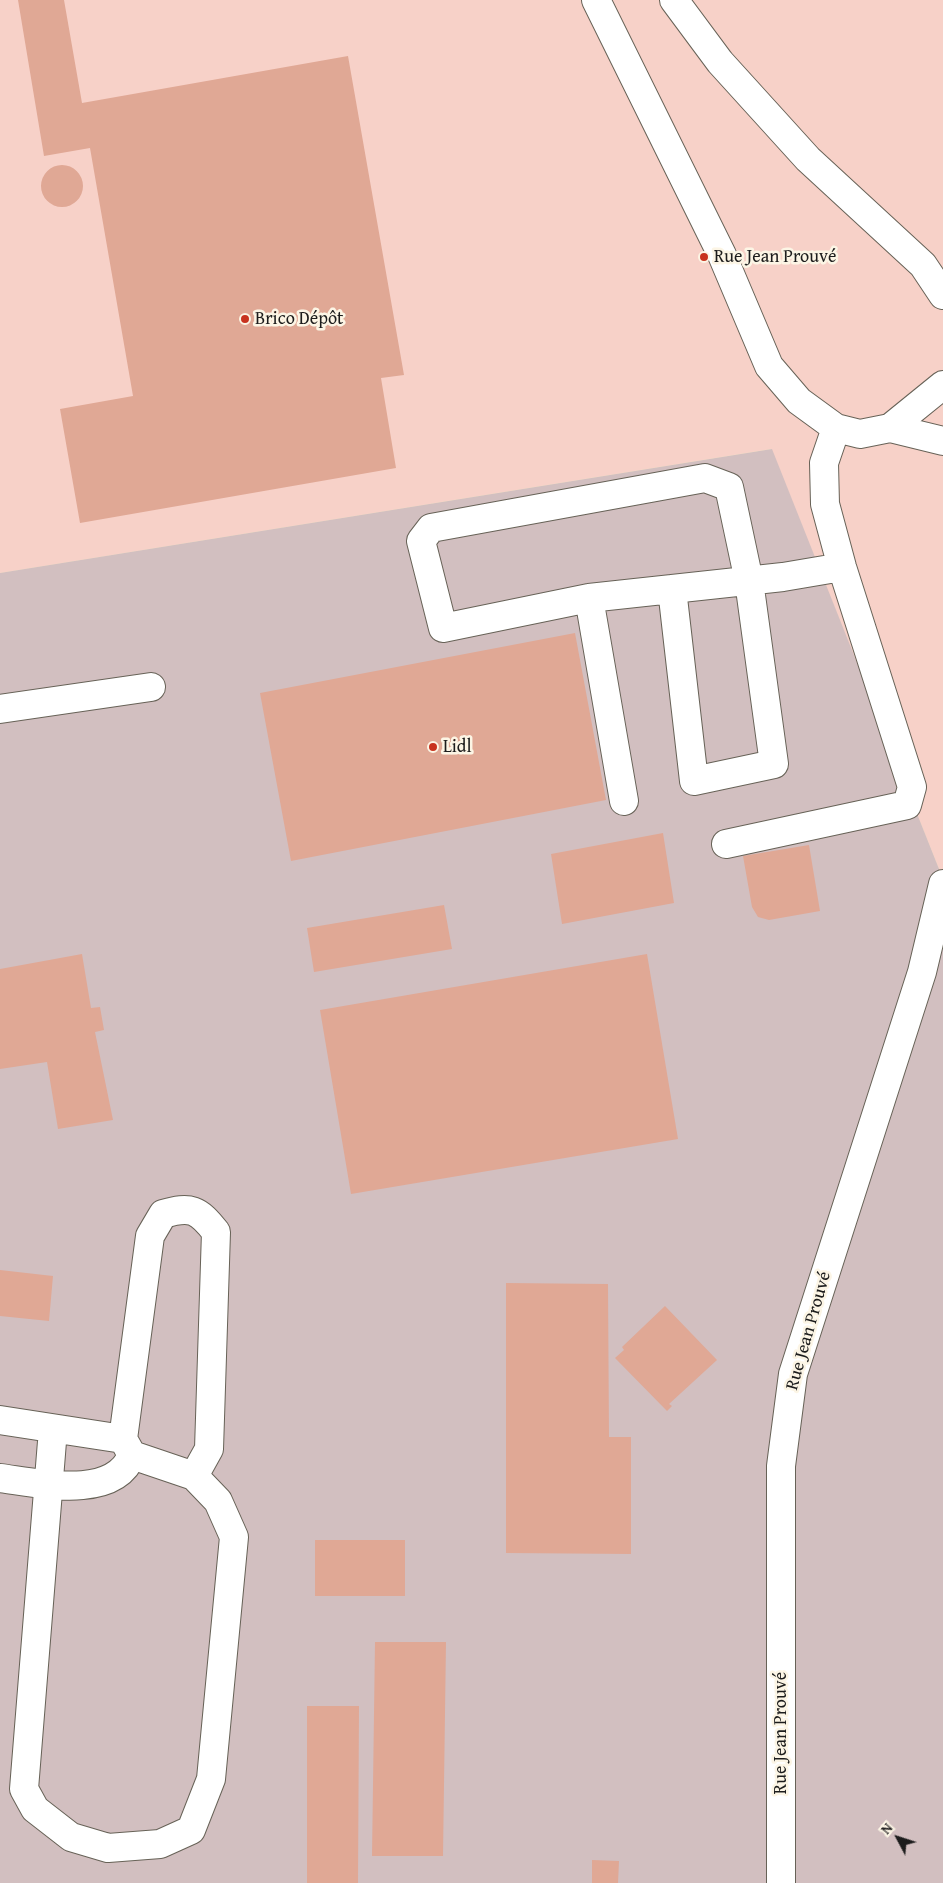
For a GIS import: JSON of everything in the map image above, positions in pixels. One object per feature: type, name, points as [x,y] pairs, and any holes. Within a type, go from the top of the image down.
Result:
[{"type":"street","points":[[596,0],[722,255],[768,366],[799,401],[836,428],[860,434],[890,428],[943,441]]},
{"type":"street","points":[[674,0],[720,62],[808,159],[933,270],[943,295]]},
{"type":"street","points":[[890,428],[943,385]]},
{"type":"street","points":[[726,844],[907,805],[912,787],[842,567],[825,504],[824,463],[836,428]]},
{"type":"street","points":[[672,589],[694,781],[774,764],[748,581],[729,487],[705,478],[431,528],[421,541],[443,628],[589,598],[672,589],[748,581],[842,567]]},
{"type":"street","points":[[589,598],[624,801]]},
{"type":"street","points":[[0,709],[151,687]]},
{"type":"street","name":"Rue Jean Prouvé","points":[[781,1883],[781,1466],[793,1374],[922,972],[942,885]]},
{"type":"street","points":[[0,1478],[48,1484],[88,1485],[107,1481],[120,1474],[128,1465],[128,1447],[150,1236],[163,1214],[182,1209],[203,1215],[216,1232],[209,1449],[194,1476]]},
{"type":"street","points":[[0,1420],[53,1428],[128,1447],[194,1476],[218,1501],[234,1537],[211,1779],[191,1830],[160,1844],[108,1848],[71,1837],[35,1809],[24,1789],[53,1428]]},
{"type":"shaded area","points":[[0,0],[943,0],[943,879],[771,449],[0,573]]},
{"type":"shaded area","points":[[772,449],[943,879],[943,1883],[0,1883],[0,573]]},
{"type":"building","name":"Brico Dépôt","points":[[18,0],[64,0],[82,103],[348,56],[404,375],[381,378],[396,468],[80,523],[60,409],[133,396],[90,148],[44,156]]},
{"type":"building","points":[[62,165],[77,171],[83,186],[77,201],[62,207],[47,201],[41,186],[47,171]]},
{"type":"building","name":"Lidl","points":[[575,633],[606,800],[291,861],[260,693]]},
{"type":"building","points":[[663,833],[674,903],[562,924],[551,854]]},
{"type":"building","points":[[809,845],[820,911],[769,920],[758,917],[752,907],[743,856]]},
{"type":"building","points":[[444,905],[452,949],[314,972],[307,928]]},
{"type":"building","points":[[82,954],[91,1008],[100,1007],[104,1030],[95,1032],[113,1120],[58,1129],[47,1062],[0,1069],[0,969]]},
{"type":"building","points":[[647,954],[678,1139],[351,1194],[320,1010]]},
{"type":"building","points":[[0,1270],[53,1276],[49,1321],[0,1316]]},
{"type":"building","points":[[506,1283],[608,1284],[609,1437],[631,1437],[631,1554],[506,1553]]},
{"type":"building","points":[[665,1306],[717,1360],[669,1404],[672,1406],[667,1411],[615,1358],[624,1350],[622,1347]]},
{"type":"building","points":[[315,1540],[405,1540],[405,1596],[315,1596]]},
{"type":"building","points":[[375,1642],[446,1642],[443,1856],[372,1856]]},
{"type":"building","points":[[307,1706],[359,1706],[358,1883],[307,1883]]},
{"type":"building","points":[[592,1860],[619,1861],[618,1883],[592,1883]]},
{"type":"place","name":"Rue Jean Prouvé","points":[[704,257]]},
{"type":"place","name":"Brico Dépôt","points":[[245,319]]},
{"type":"place","name":"Lidl","points":[[433,747]]}]
